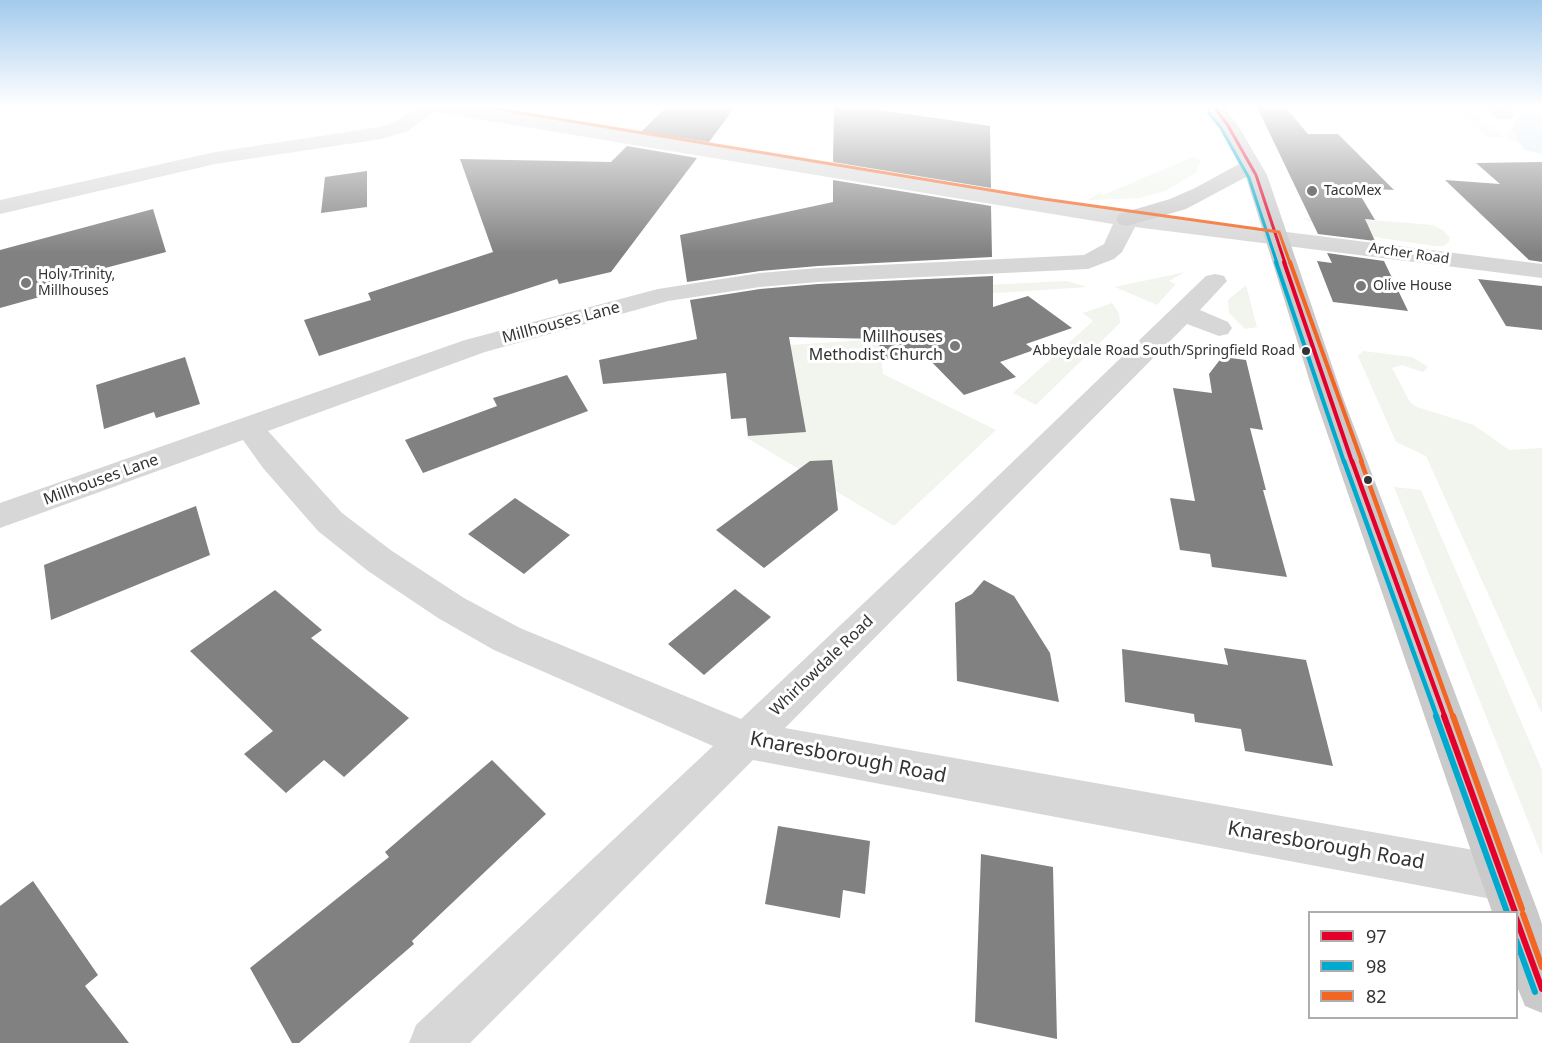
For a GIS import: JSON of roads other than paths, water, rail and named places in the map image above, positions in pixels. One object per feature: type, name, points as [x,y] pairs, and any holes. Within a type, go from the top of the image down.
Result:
[{"type":"main road","points":[[1244,156],[1256,175],[1328,395],[1405,603],[1511,902]]},
{"type":"main road","points":[[1127,219],[1178,204],[1203,193],[1250,166]]},
{"type":"main road","points":[[1518,922],[1542,989]]},
{"type":"street","points":[[0,207],[231,156]]},
{"type":"street","name":"Archer Road","points":[[736,156],[1127,219],[1542,271]]},
{"type":"street","name":"Millhouses Lane","points":[[0,516],[475,346],[667,294],[797,276],[1088,261],[1106,254],[1114,247],[1127,219]]},
{"type":"street","name":"Whirlowdale Road","points":[[434,1043],[1215,281]]},
{"type":"street","points":[[1184,313],[1219,328]]},
{"type":"street","name":"Knaresborough Road","points":[[248,426],[274,460],[330,522],[380,561],[451,608],[507,639],[745,740],[1511,902]]},
{"type":"place","name":"TacoMex","points":[[1312,191]]},
{"type":"place","name":"Holy Trinity, Millhouses","points":[[26,283]]},
{"type":"place","name":"Olive House","points":[[1361,286]]},
{"type":"place","name":"Millhouses Methodist Church","points":[[955,346]]},
{"type":"place","name":"Abbeydale Road South/Springfield Road","points":[[1306,351]]}]
